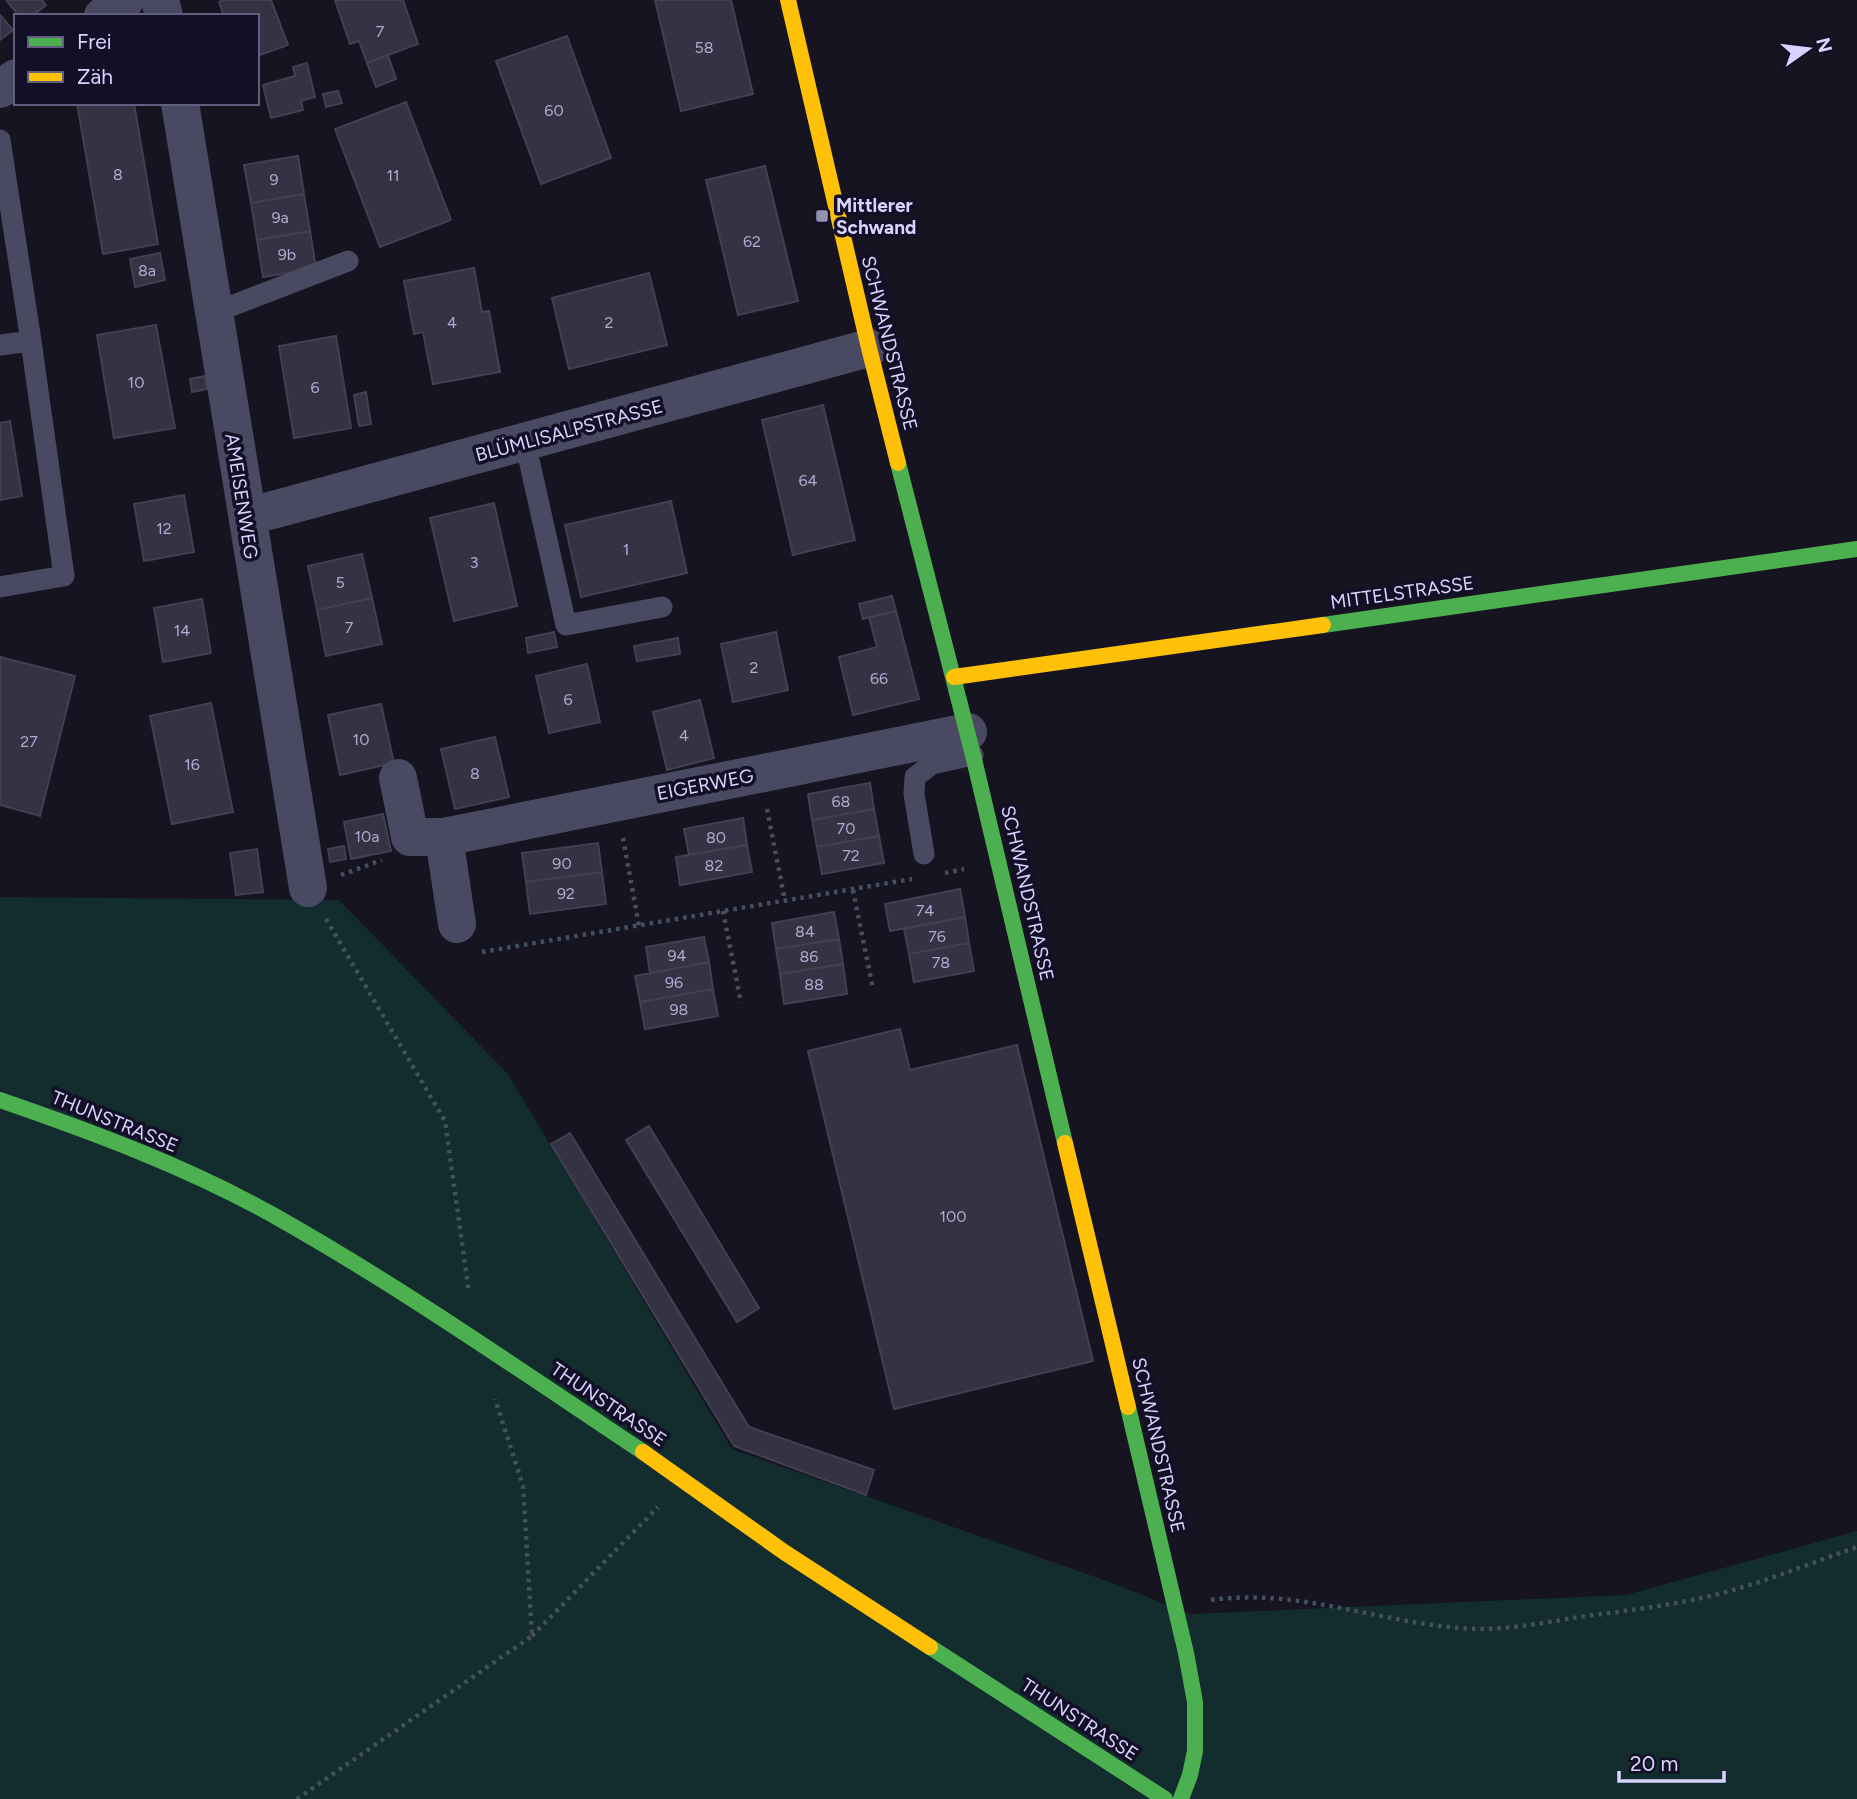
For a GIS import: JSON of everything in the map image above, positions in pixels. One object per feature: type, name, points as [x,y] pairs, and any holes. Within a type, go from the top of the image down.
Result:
[{"type":"street","points":[[106,14],[125,0]]},
{"type":"street","name":"SCHWANDSTRASSE","points":[[788,0],[869,348],[999,863],[1175,1605],[1194,1695],[1197,1723],[1192,1771],[1181,1799]]},
{"type":"street","name":"AMEISENWEG","points":[[180,105],[307,888]]},
{"type":"street","name":"BLÜMLISALPSTRASSE","points":[[269,511],[869,348]]},
{"type":"street","name":"MITTELSTRASSE","points":[[954,677],[1857,550]]},
{"type":"street","name":"EIGERWEG","points":[[427,837],[761,773],[970,743]]},
{"type":"street","points":[[398,778],[427,837],[457,924]]},
{"type":"street","name":"THUNSTRASSE","points":[[0,1100],[89,1131],[188,1174],[271,1214],[398,1289],[684,1480],[784,1552],[1165,1799]]},
{"type":"lane","points":[[0,140],[64,576],[0,587]]},
{"type":"lane","points":[[213,313],[348,261]]},
{"type":"lane","points":[[0,345],[31,341]]},
{"type":"lane","points":[[525,442],[566,625],[662,607]]},
{"type":"lane","points":[[924,853],[914,794],[915,777],[932,764],[970,743]]},
{"type":"path","points":[[761,773],[785,901]]},
{"type":"path","points":[[616,802],[639,926]]},
{"type":"path","points":[[427,837],[404,852],[307,888],[445,1121],[476,1341]]},
{"type":"path","points":[[932,875],[999,863]]},
{"type":"path","points":[[457,924],[463,956],[919,878]]},
{"type":"path","points":[[853,890],[873,989]]},
{"type":"path","points":[[723,911],[741,1003]]},
{"type":"path","points":[[493,1394],[523,1486],[532,1636]]},
{"type":"path","points":[[297,1799],[532,1636],[684,1480]]},
{"type":"path","points":[[1175,1605],[1228,1597],[1277,1599],[1429,1624],[1480,1629],[1517,1626],[1665,1606],[1716,1594],[1857,1548]]},
{"type":"green space","points":[[0,897],[339,900],[508,1074],[732,1449],[1115,1584],[1190,1614],[1626,1595],[1857,1531],[1857,1799],[0,1799]]},
{"type":"building","points":[[6,0],[42,0],[46,5],[35,14],[17,14]]},
{"type":"building","points":[[271,0],[288,45],[259,55],[259,14],[223,14],[219,2]]},
{"type":"building","points":[[335,0],[403,0],[418,44],[367,63],[359,41],[350,44]]},
{"type":"building","points":[[655,0],[731,0],[753,94],[681,111]]},
{"type":"building","points":[[0,15],[13,30],[0,40]]},
{"type":"building","points":[[567,36],[611,158],[541,184],[496,61]]},
{"type":"building","points":[[388,55],[396,79],[376,87],[367,63]]},
{"type":"building","points":[[307,63],[315,97],[301,101],[303,110],[271,118],[263,85],[295,76],[293,67]]},
{"type":"building","points":[[338,91],[342,103],[326,107],[323,94]]},
{"type":"building","points":[[406,102],[451,220],[380,247],[335,129]]},
{"type":"building","points":[[77,105],[134,105],[158,244],[103,254]]},
{"type":"building","points":[[298,156],[304,194],[251,203],[244,165]]},
{"type":"building","points":[[765,166],[798,301],[738,315],[706,180]]},
{"type":"building","points":[[304,194],[310,231],[257,240],[251,203]]},
{"type":"building","points":[[310,231],[316,268],[263,277],[257,240]]},
{"type":"building","points":[[160,253],[165,280],[135,287],[130,259]]},
{"type":"building","points":[[474,268],[482,312],[489,311],[500,372],[433,384],[423,332],[414,334],[404,281]]},
{"type":"building","points":[[649,273],[667,345],[569,369],[552,298]]},
{"type":"building","points":[[156,325],[175,428],[114,438],[97,335]]},
{"type":"building","points":[[336,336],[351,428],[294,438],[279,346]]},
{"type":"building","points":[[205,376],[207,389],[192,392],[190,379]]},
{"type":"building","points":[[366,392],[371,424],[359,426],[354,395]]},
{"type":"building","points":[[823,405],[855,540],[793,555],[762,420]]},
{"type":"building","points":[[10,421],[22,496],[0,500],[0,423]]},
{"type":"building","points":[[184,495],[194,552],[144,561],[134,504]]},
{"type":"building","points":[[671,501],[687,573],[581,597],[565,525]]},
{"type":"building","points":[[494,503],[517,606],[454,621],[430,518]]},
{"type":"building","points":[[362,554],[372,598],[317,610],[308,566]]},
{"type":"building","points":[[892,596],[896,611],[863,619],[859,604]]},
{"type":"building","points":[[372,598],[382,644],[326,656],[317,610]]},
{"type":"building","points":[[202,599],[211,653],[163,662],[154,608]]},
{"type":"building","points":[[896,611],[919,699],[853,715],[839,657],[877,647],[869,617]]},
{"type":"building","points":[[554,632],[557,647],[528,653],[526,638]]},
{"type":"building","points":[[776,632],[788,690],[733,702],[721,644]]},
{"type":"building","points":[[678,638],[680,654],[637,661],[634,646]]},
{"type":"building","points":[[0,657],[75,676],[40,816],[0,805]]},
{"type":"building","points":[[587,664],[600,722],[549,733],[536,676]]},
{"type":"building","points":[[700,700],[714,758],[667,770],[653,712]]},
{"type":"building","points":[[211,703],[233,812],[172,824],[150,716]]},
{"type":"building","points":[[381,704],[394,763],[340,775],[328,715]]},
{"type":"building","points":[[495,737],[509,797],[455,809],[441,749]]},
{"type":"building","points":[[870,783],[874,809],[812,820],[808,794]]},
{"type":"building","points":[[874,809],[879,836],[817,847],[812,820]]},
{"type":"building","points":[[383,814],[391,851],[351,859],[344,822]]},
{"type":"building","points":[[743,818],[747,845],[689,855],[684,829]]},
{"type":"building","points":[[879,836],[884,863],[822,874],[817,847]]},
{"type":"building","points":[[598,843],[602,872],[526,882],[522,853]]},
{"type":"building","points":[[747,845],[752,872],[680,885],[676,857]]},
{"type":"building","points":[[344,846],[346,859],[330,862],[328,849]]},
{"type":"building","points":[[257,849],[263,892],[236,895],[230,853]]},
{"type":"building","points":[[602,872],[606,904],[530,914],[526,882]]},
{"type":"building","points":[[960,889],[965,917],[890,931],[885,904]]},
{"type":"building","points":[[834,912],[839,939],[776,949],[772,923]]},
{"type":"building","points":[[965,917],[969,943],[909,954],[904,929]]},
{"type":"building","points":[[704,937],[709,962],[650,973],[646,947]]},
{"type":"building","points":[[839,939],[843,964],[780,974],[776,949]]},
{"type":"building","points":[[969,943],[974,971],[914,982],[909,954]]},
{"type":"building","points":[[709,962],[713,989],[640,1002],[635,976]]},
{"type":"building","points":[[843,964],[847,994],[784,1004],[780,974]]},
{"type":"building","points":[[713,989],[718,1016],[645,1029],[640,1002]]},
{"type":"building","points":[[900,1029],[910,1070],[1017,1045],[1093,1361],[894,1409],[808,1051]]},
{"type":"building","points":[[649,1126],[759,1308],[737,1322],[626,1140]]},
{"type":"building","points":[[570,1133],[749,1427],[874,1470],[866,1495],[734,1446],[551,1144]]},
{"type":"traffic: fast","points":[[898,463],[973,755],[1065,1143]]},
{"type":"traffic: fast","points":[[1323,625],[1857,549]]},
{"type":"traffic: fast","points":[[0,1100],[139,1152],[207,1181],[273,1215],[414,1300],[643,1452]]},
{"type":"traffic: fast","points":[[1128,1407],[1195,1702],[1195,1751],[1181,1799]]},
{"type":"traffic: fast","points":[[930,1647],[1165,1799]]},
{"type":"traffic: slow","points":[[788,0],[898,463]]},
{"type":"traffic: slow","points":[[954,677],[1323,625]]},
{"type":"traffic: slow","points":[[1065,1143],[1128,1407]]},
{"type":"traffic: slow","points":[[643,1452],[784,1552],[930,1647]]},
{"type":"place","name":"Mittlerer Schwand","points":[[822,216]]}]
